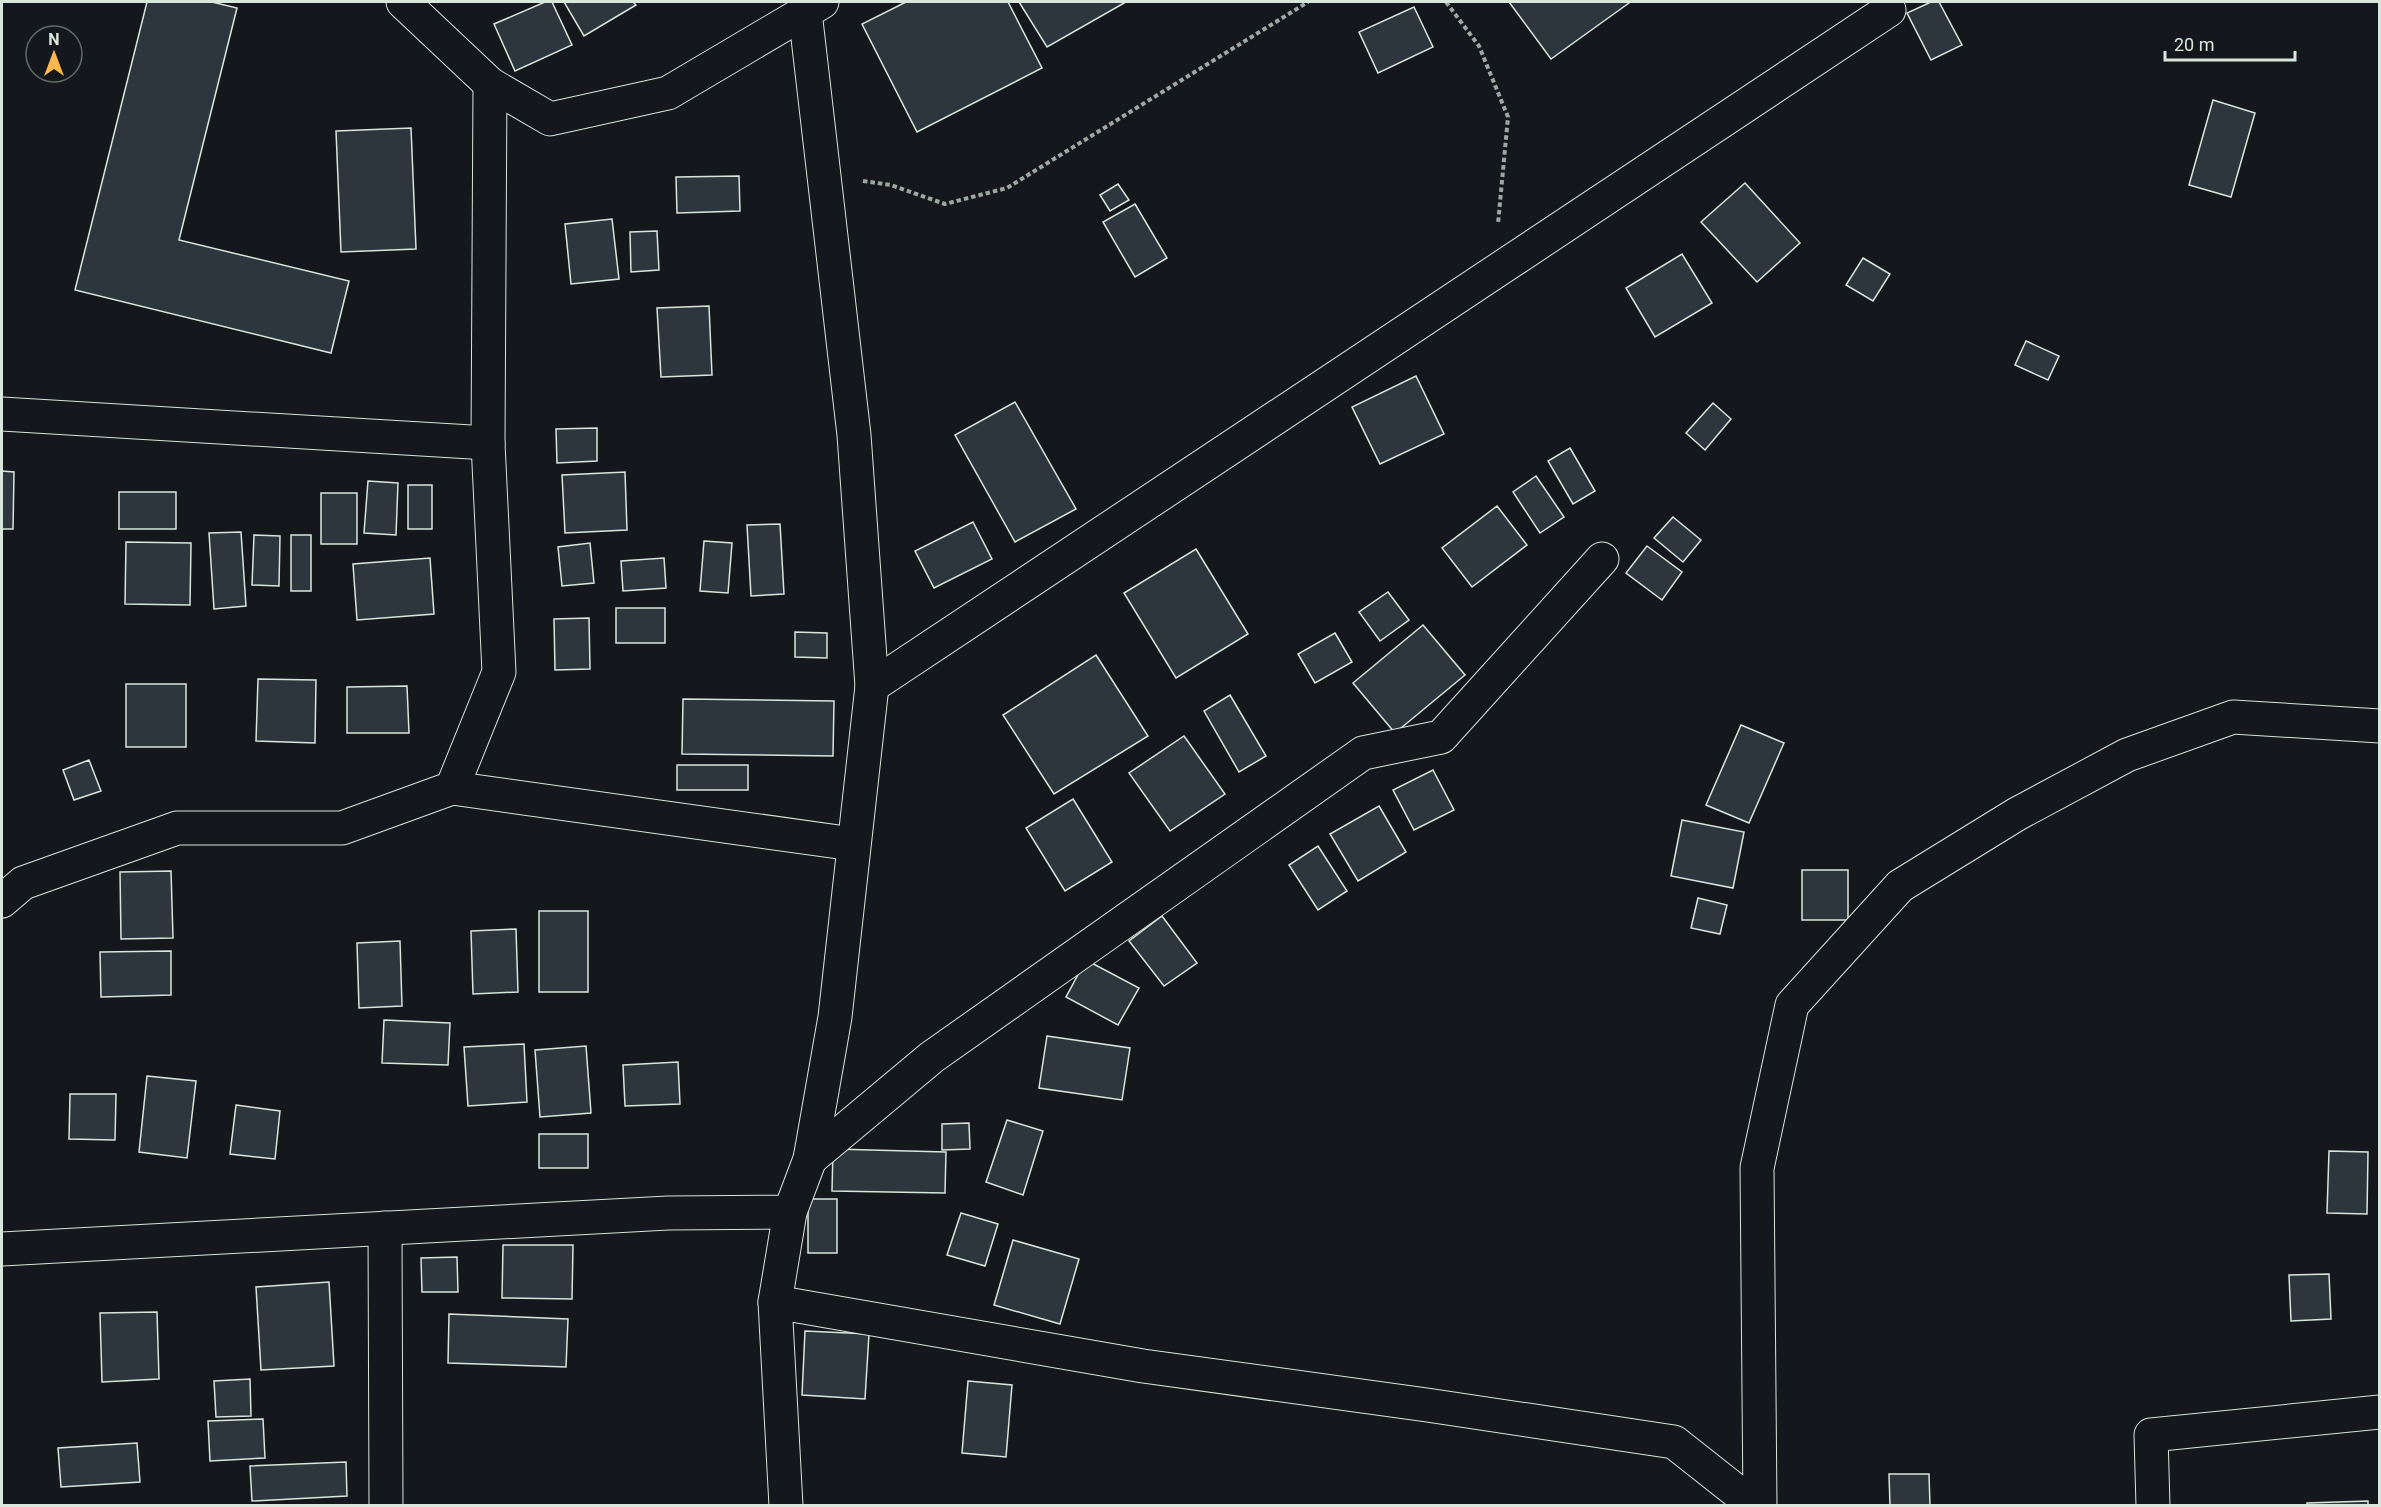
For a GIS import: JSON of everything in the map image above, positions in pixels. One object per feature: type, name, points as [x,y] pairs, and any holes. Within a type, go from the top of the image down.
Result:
[{"type":"street","points":[[403,2],[490,84],[550,119],[668,93],[814,7],[824,177],[854,435],[872,686],[835,1017],[810,1159],[790,1212],[775,1302],[786,1506]]},
{"type":"street","points":[[872,686],[1889,10]]},
{"type":"street","points":[[452,788],[499,672],[488,443],[490,84]]},
{"type":"street","points":[[2,414],[488,443]]},
{"type":"street","points":[[810,1159],[932,1058],[1363,753],[1441,737],[1602,559]]},
{"type":"street","points":[[1760,1506],[1757,1168],[1792,1005],[1900,886],[2017,814],[2127,755],[2233,717],[2379,726]]},
{"type":"street","points":[[2,901],[23,883],[177,828],[342,828],[452,788],[853,844]]},
{"type":"street","points":[[2,1249],[668,1213],[790,1212]]},
{"type":"street","points":[[385,1228],[386,1506]]},
{"type":"street","points":[[775,1302],[1143,1366],[1674,1442],[1755,1506]]},
{"type":"street","points":[[2153,1506],[2151,1435],[2379,1412]]},
{"type":"path","points":[[824,177],[891,184],[945,204],[1007,188],[1308,2]]},
{"type":"path","points":[[1446,2],[1479,46],[1508,117],[1493,274]]},
{"type":"building","points":[[147,2],[212,2],[237,8],[179,240],[349,281],[331,353],[75,290]]},
{"type":"building","points":[[545,2],[552,2],[572,45],[515,71],[494,24]]},
{"type":"building","points":[[564,2],[633,2],[636,5],[584,36]]},
{"type":"building","points":[[906,2],[1008,2],[1042,68],[917,132],[862,24]]},
{"type":"building","points":[[1019,2],[1126,2],[1047,47]]},
{"type":"building","points":[[1509,2],[1628,2],[1629,3],[1551,59]]},
{"type":"building","points":[[1931,2],[1939,2],[1962,45],[1931,60],[1907,13]]},
{"type":"building","points":[[1414,7],[1433,47],[1378,73],[1359,32]]},
{"type":"building","points":[[2213,100],[2255,113],[2231,197],[2189,185]]},
{"type":"building","points":[[411,128],[416,249],[341,252],[336,131]]},
{"type":"building","points":[[739,176],[740,211],[677,213],[676,177]]},
{"type":"building","points":[[1745,183],[1800,243],[1757,282],[1701,222]]},
{"type":"building","points":[[1118,184],[1129,200],[1110,211],[1100,195]]},
{"type":"building","points":[[1135,204],[1167,258],[1135,277],[1103,222]]},
{"type":"building","points":[[612,219],[619,279],[571,284],[565,224]]},
{"type":"building","points":[[657,231],[659,270],[631,272],[630,232]]},
{"type":"building","points":[[1682,254],[1712,303],[1655,337],[1626,288]]},
{"type":"building","points":[[1863,258],[1890,274],[1873,301],[1846,285]]},
{"type":"building","points":[[709,306],[712,375],[661,377],[657,308]]},
{"type":"building","points":[[2026,341],[2059,356],[2048,380],[2015,365]]},
{"type":"building","points":[[1416,376],[1444,434],[1380,464],[1352,407]]},
{"type":"building","points":[[1015,402],[1076,509],[1015,542],[955,435]]},
{"type":"building","points":[[1713,403],[1731,419],[1705,450],[1686,433]]},
{"type":"building","points":[[597,428],[597,461],[557,463],[556,429]]},
{"type":"building","points":[[1570,448],[1595,491],[1573,504],[1548,461]]},
{"type":"building","points":[[2,471],[14,472],[13,529],[2,529]]},
{"type":"building","points":[[625,472],[627,530],[565,533],[562,475]]},
{"type":"building","points":[[1536,476],[1564,517],[1540,533],[1513,492]]},
{"type":"building","points":[[368,481],[398,483],[396,535],[364,533]]},
{"type":"building","points":[[408,485],[432,485],[432,529],[408,529]]},
{"type":"building","points":[[119,492],[176,492],[176,529],[119,529]]},
{"type":"building","points":[[321,493],[357,493],[357,544],[321,544]]},
{"type":"building","points":[[1497,506],[1527,545],[1472,587],[1442,548]]},
{"type":"building","points":[[1673,517],[1701,540],[1683,562],[1654,538]]},
{"type":"building","points":[[973,522],[992,559],[934,588],[915,551]]},
{"type":"building","points":[[780,524],[784,594],[751,596],[747,525]]},
{"type":"building","points":[[241,532],[246,606],[214,609],[209,533]]},
{"type":"building","points":[[254,535],[280,536],[279,586],[252,585]]},
{"type":"building","points":[[291,535],[311,535],[311,591],[291,591]]},
{"type":"building","points":[[704,541],[732,543],[728,593],[700,591]]},
{"type":"building","points":[[126,542],[191,543],[190,605],[125,604]]},
{"type":"building","points":[[590,543],[594,583],[562,586],[558,547]]},
{"type":"building","points":[[1647,546],[1682,572],[1662,600],[1626,573]]},
{"type":"building","points":[[1196,549],[1248,634],[1176,678],[1124,593]]},
{"type":"building","points":[[430,558],[434,614],[357,620],[353,564]]},
{"type":"building","points":[[664,558],[666,588],[623,591],[621,561]]},
{"type":"building","points":[[1388,592],[1409,620],[1380,641],[1359,612]]},
{"type":"building","points":[[616,608],[665,608],[665,643],[616,643]]},
{"type":"building","points":[[589,618],[590,669],[555,670],[554,619]]},
{"type":"building","points":[[1423,625],[1465,675],[1395,733],[1353,683]]},
{"type":"building","points":[[795,632],[827,633],[827,658],[795,657]]},
{"type":"building","points":[[1335,633],[1352,662],[1315,683],[1298,654]]},
{"type":"building","points":[[1096,655],[1148,736],[1054,794],[1003,715]]},
{"type":"building","points":[[258,679],[316,680],[315,743],[256,741]]},
{"type":"building","points":[[126,684],[186,684],[186,747],[126,747]]},
{"type":"building","points":[[407,686],[409,733],[347,733],[347,687]]},
{"type":"building","points":[[1230,695],[1266,756],[1239,772],[1204,711]]},
{"type":"building","points":[[683,699],[834,701],[833,756],[682,754]]},
{"type":"building","points":[[1741,725],[1784,743],[1749,823],[1706,805]]},
{"type":"building","points":[[1184,736],[1225,794],[1170,831],[1129,773]]},
{"type":"building","points":[[89,760],[101,791],[74,800],[63,770]]},
{"type":"building","points":[[677,765],[748,765],[748,790],[677,790]]},
{"type":"building","points":[[1433,770],[1454,810],[1414,830],[1393,790]]},
{"type":"building","points":[[1073,799],[1112,862],[1065,891],[1026,828]]},
{"type":"building","points":[[1379,806],[1406,852],[1358,881],[1330,834]]},
{"type":"building","points":[[1682,820],[1744,832],[1733,888],[1671,876]]},
{"type":"building","points":[[1318,846],[1347,891],[1318,910],[1289,865]]},
{"type":"building","points":[[1802,870],[1848,870],[1848,920],[1802,920]]},
{"type":"building","points":[[171,871],[173,938],[121,939],[120,872]]},
{"type":"building","points":[[1698,898],[1727,905],[1720,934],[1691,928]]},
{"type":"building","points":[[539,911],[588,911],[588,992],[539,992]]},
{"type":"building","points":[[1162,916],[1197,963],[1164,986],[1129,941]]},
{"type":"building","points":[[516,929],[518,992],[473,994],[471,931]]},
{"type":"building","points":[[400,941],[402,1006],[359,1008],[357,943]]},
{"type":"building","points":[[171,951],[171,995],[101,997],[100,952]]},
{"type":"building","points":[[1086,960],[1139,988],[1118,1025],[1066,997]]},
{"type":"building","points":[[384,1020],[450,1023],[448,1065],[382,1063]]},
{"type":"building","points":[[1047,1036],[1130,1048],[1122,1100],[1039,1088]]},
{"type":"building","points":[[524,1044],[527,1102],[468,1106],[464,1047]]},
{"type":"building","points":[[586,1046],[591,1113],[540,1117],[535,1050]]},
{"type":"building","points":[[678,1062],[680,1104],[625,1106],[623,1065]]},
{"type":"building","points":[[147,1076],[196,1081],[187,1158],[139,1152]]},
{"type":"building","points":[[70,1094],[116,1094],[115,1140],[69,1139]]},
{"type":"building","points":[[236,1105],[280,1111],[275,1159],[230,1154]]},
{"type":"building","points":[[1007,1120],[1043,1131],[1023,1195],[986,1182]]},
{"type":"building","points":[[969,1123],[970,1149],[942,1150],[942,1124]]},
{"type":"building","points":[[539,1134],[588,1134],[588,1168],[539,1168]]},
{"type":"building","points":[[833,1149],[946,1152],[945,1193],[832,1191]]},
{"type":"building","points":[[2329,1151],[2368,1152],[2367,1214],[2327,1213]]},
{"type":"building","points":[[808,1199],[837,1199],[837,1253],[808,1253]]},
{"type":"building","points":[[961,1213],[998,1224],[985,1266],[947,1255]]},
{"type":"building","points":[[1013,1240],[1079,1259],[1060,1324],[994,1305]]},
{"type":"building","points":[[503,1245],[573,1245],[572,1299],[502,1298]]},
{"type":"building","points":[[457,1257],[458,1292],[422,1292],[421,1258]]},
{"type":"building","points":[[2329,1274],[2331,1319],[2291,1321],[2289,1275]]},
{"type":"building","points":[[329,1282],[334,1366],[261,1370],[256,1287]]},
{"type":"building","points":[[157,1312],[159,1379],[102,1382],[100,1313]]},
{"type":"building","points":[[449,1314],[568,1319],[566,1367],[448,1363]]},
{"type":"building","points":[[805,1331],[869,1334],[865,1399],[802,1395]]},
{"type":"building","points":[[250,1379],[251,1416],[216,1417],[214,1381]]},
{"type":"building","points":[[968,1381],[1012,1385],[1006,1457],[962,1453]]},
{"type":"building","points":[[263,1419],[265,1458],[210,1461],[208,1421]]},
{"type":"building","points":[[137,1443],[140,1482],[61,1487],[58,1448]]},
{"type":"building","points":[[346,1462],[347,1496],[252,1501],[250,1466]]},
{"type":"building","points":[[1889,1474],[1929,1474],[1930,1506],[1890,1506]]},
{"type":"building","points":[[2368,1501],[2368,1506],[2307,1506],[2307,1503]]}]
